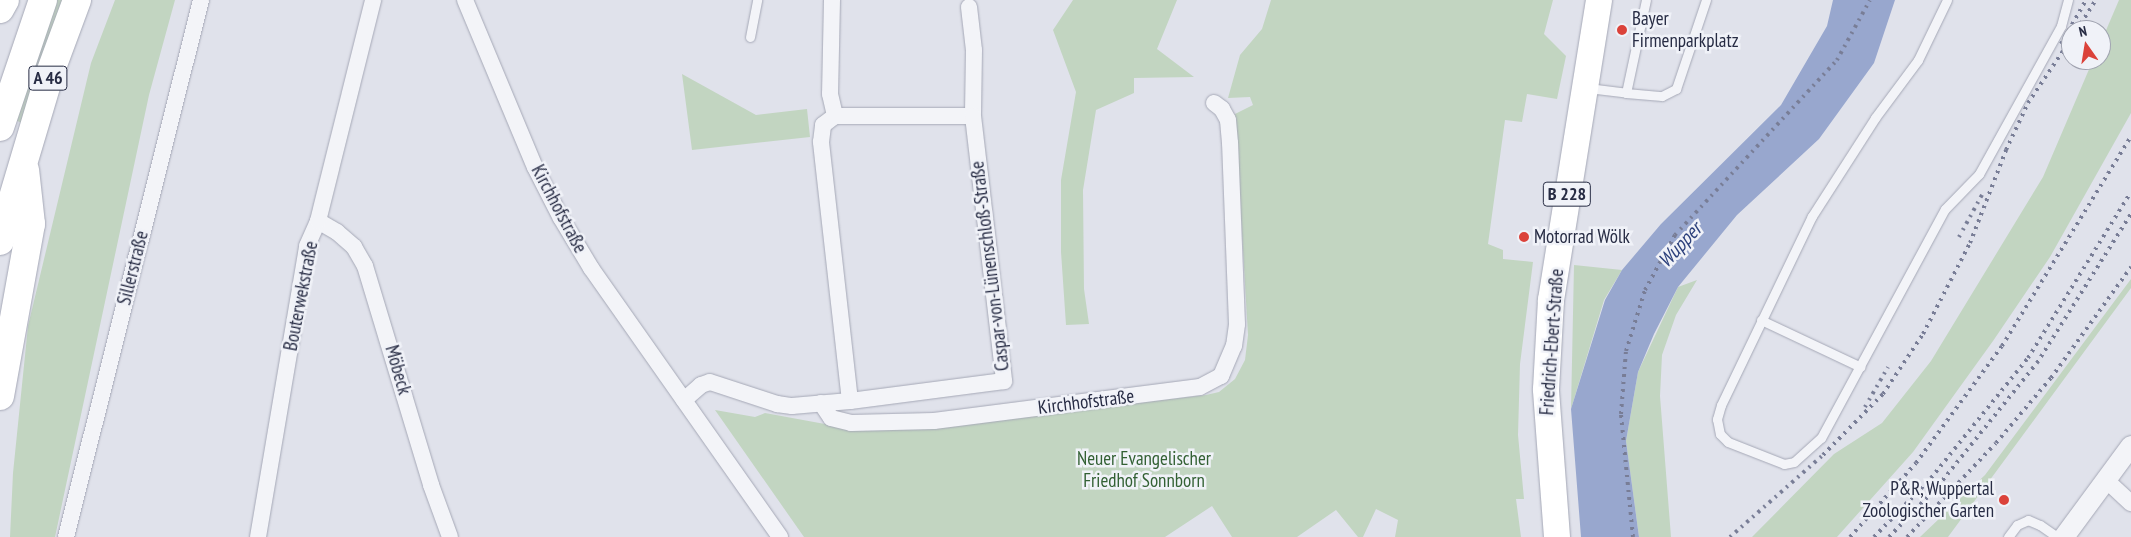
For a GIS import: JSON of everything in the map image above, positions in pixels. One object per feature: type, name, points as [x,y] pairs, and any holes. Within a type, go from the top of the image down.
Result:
[{"type":"highway","points":[[0,9],[5,0]]},
{"type":"highway","name":"A 46","points":[[0,127],[43,0]]},
{"type":"highway","name":"A 46","points":[[0,242],[23,158],[77,0]]},
{"type":"highway","points":[[0,396],[31,224],[23,158]]},
{"type":"main road","name":"Friedrich-Ebert-Straße","points":[[1557,537],[1546,388],[1551,300],[1583,87],[1599,0]]},
{"type":"street","name":"Sillerstraße","points":[[66,537],[201,0]]},
{"type":"street","name":"Bouterwekstraße","points":[[258,537],[307,246],[318,221],[374,0]]},
{"type":"street","name":"Kirchhofstraße","points":[[465,0],[535,167],[561,218],[591,268],[780,537]]},
{"type":"street","points":[[832,0],[830,94],[835,116]]},
{"type":"street","name":"Caspar-von-Lünenschloß-Straße","points":[[821,403],[1004,381],[973,116],[974,50],[969,7]]},
{"type":"street","name":"Kirchhofstraße","points":[[821,403],[831,418],[851,423],[934,421],[1200,387],[1221,376],[1234,346],[1237,324],[1228,120],[1222,109],[1214,103]]},
{"type":"street","points":[[850,401],[821,142],[823,125],[835,116],[973,116]]},
{"type":"street","name":"Möbeck","points":[[318,221],[337,232],[354,247],[365,266],[431,485],[450,537]]},
{"type":"street","points":[[684,400],[700,385],[710,382],[771,403],[792,406],[821,403]]},
{"type":"street","points":[[2064,537],[2131,446]]},
{"type":"street","points":[[2106,480],[2131,503]]},
{"type":"lane","points":[[750,37],[756,0]]},
{"type":"lane","points":[[1626,93],[1646,0]]},
{"type":"lane","points":[[1583,87],[1662,96],[1676,90],[1706,0]]},
{"type":"lane","points":[[1947,0],[1918,60],[1875,118],[1812,216],[1760,320],[1721,405],[1718,419],[1720,434],[1728,442],[1772,461],[1794,462],[1821,438],[1945,210],[1979,174],[2061,26],[2068,0]]},
{"type":"lane","points":[[1760,320],[1860,367]]},
{"type":"lane","points":[[2008,537],[2017,525],[2028,520],[2040,524],[2057,537]]},
{"type":"green space","points":[[55,0],[65,0],[22,123],[15,120]]},
{"type":"green space","points":[[115,0],[175,0],[149,95],[55,537],[10,537],[13,473],[28,326],[91,63]]},
{"type":"green space","points":[[1073,0],[1177,0],[1157,49],[1194,77],[1134,78],[1134,93],[1096,110],[1083,190],[1084,289],[1089,324],[1066,325],[1061,252],[1061,180],[1076,92],[1053,30]]},
{"type":"green space","name":"Neuer Evangelischer Friedhof Sonnborn","points":[[1271,0],[1553,0],[1544,34],[1566,56],[1557,99],[1527,94],[1522,122],[1505,120],[1488,244],[1503,250],[1503,259],[1533,262],[1520,364],[1518,435],[1524,499],[1516,499],[1521,537],[1395,537],[1398,520],[1376,509],[1363,537],[1358,537],[1336,510],[1297,537],[1232,537],[1212,506],[1165,537],[804,537],[715,410],[755,417],[765,413],[852,429],[933,426],[1206,395],[1219,392],[1235,379],[1245,360],[1248,335],[1235,114],[1253,105],[1250,97],[1228,98],[1240,55],[1262,29]]},
{"type":"green space","points":[[2119,0],[2131,0],[2131,113],[2050,257],[1993,341],[1913,452],[1837,537],[1752,537],[1834,454],[1882,423],[1931,361],[2043,177],[2089,70],[2111,70],[2110,20]]},
{"type":"green space","points":[[682,74],[756,115],[807,109],[810,137],[692,150]]},
{"type":"green space","points":[[1574,265],[1622,270],[1604,300],[1571,409]]},
{"type":"green space","points":[[2131,279],[2131,288],[1948,537],[1920,537],[1985,475]]},
{"type":"green space","points":[[1697,280],[1676,315],[1662,355],[1660,396],[1671,537],[1639,537],[1626,441],[1638,372],[1678,287]]},
{"type":"water","name":"Wupper","points":[[1833,0],[1895,0],[1874,63],[1819,139],[1737,215],[1678,287],[1654,334],[1638,372],[1626,441],[1639,537],[1581,537],[1571,409],[1605,300],[1622,270],[1661,224],[1781,105],[1827,26]]},
{"type":"railway","points":[[1633,537],[1621,414],[1626,351],[1645,290],[1675,235],[1837,60],[1870,0]]},
{"type":"railway","points":[[2075,20],[2086,0]]},
{"type":"railway","points":[[2083,20],[2096,0]]},
{"type":"railway","points":[[1730,537],[1823,455],[1883,394],[1923,334],[1970,243],[2006,150],[2028,103],[2061,54]]},
{"type":"railway","points":[[1850,537],[1916,463],[2002,346],[2131,136]]},
{"type":"railway","points":[[1874,537],[1931,478],[2028,358],[2131,192]]},
{"type":"railway","points":[[1959,237],[1983,193]]},
{"type":"railway","points":[[1889,537],[1938,486],[2037,363],[2131,214]]},
{"type":"railway","points":[[1907,537],[1996,443],[2051,378],[2131,267]]},
{"type":"railway","points":[[1865,407],[1888,367]]},
{"type":"place","name":"Bayer Firmenparkplatz","points":[[1622,30]]},
{"type":"place","name":"Motorrad Wölk","points":[[1524,237]]},
{"type":"place","name":"P&R, Wuppertal Zoologischer Garten","points":[[2004,500]]}]
